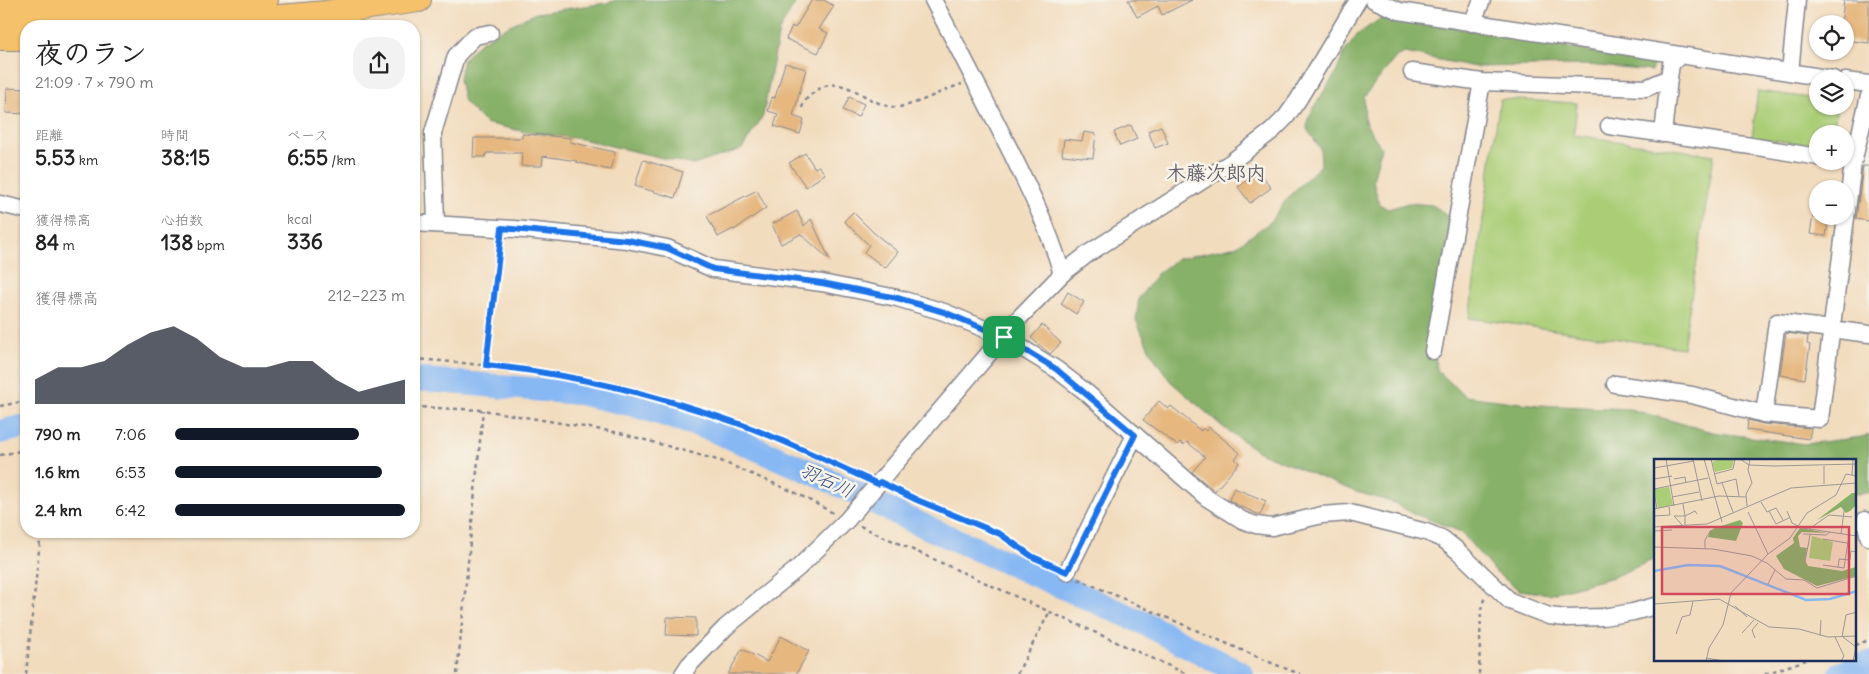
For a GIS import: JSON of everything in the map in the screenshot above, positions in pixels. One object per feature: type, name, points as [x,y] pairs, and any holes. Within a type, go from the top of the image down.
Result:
[{"type":"highway","points":[[0,21],[207,8],[266,0]]},
{"type":"highway","points":[[0,1],[326,13],[419,0]]},
{"type":"highway","points":[[184,20],[207,8]]},
{"type":"highway","points":[[0,38],[20,38]]},
{"type":"street","points":[[933,0],[975,80],[1047,227],[1062,274]]},
{"type":"street","points":[[683,674],[689,665],[726,627],[798,568],[849,518],[1004,337],[1062,274],[1089,253],[1230,163],[1272,131],[1286,117],[1298,100],[1358,0]]},
{"type":"street","points":[[1374,0],[1399,11],[1809,75]]},
{"type":"street","points":[[1472,23],[1482,0]]},
{"type":"street","points":[[1790,72],[1798,0]]},
{"type":"street","points":[[436,224],[433,133],[456,56],[475,36],[490,32]]},
{"type":"street","points":[[1662,134],[1671,64],[1679,56]]},
{"type":"street","points":[[1412,72],[1482,82],[1646,88],[1669,78]]},
{"type":"street","points":[[1433,350],[1482,82]]},
{"type":"street","points":[[1854,82],[1869,84]]},
{"type":"street","points":[[1854,141],[1869,96]]},
{"type":"street","points":[[1609,126],[1809,156]]},
{"type":"street","points":[[1614,384],[1692,395],[1764,414],[1820,419],[1831,329],[1846,170]]},
{"type":"street","points":[[0,204],[20,209]]},
{"type":"street","points":[[420,223],[502,228],[627,240],[667,248],[713,269],[822,283],[897,298],[944,312],[1004,337],[1056,369],[1207,498],[1242,520],[1256,525],[1272,527],[1332,513],[1350,512],[1426,532],[1443,539],[1458,551],[1510,601],[1549,616],[1566,618],[1603,617],[1654,606]]},
{"type":"street","points":[[1764,414],[1778,322],[1869,334]]},
{"type":"street","points":[[1067,572],[1135,435]]},
{"type":"street","points":[[1863,521],[1869,538]]},
{"type":"path","points":[[802,108],[803,102],[810,96],[824,85],[830,84],[848,87],[873,101],[894,107],[923,99],[975,80]]},
{"type":"path","points":[[486,365],[502,228]]},
{"type":"path","points":[[420,360],[486,365],[584,381],[691,408],[736,422],[1000,534],[1033,557],[1067,572],[1092,586],[1300,674]]},
{"type":"path","points":[[0,406],[20,402]]},
{"type":"path","points":[[420,407],[483,410],[620,433],[721,461],[796,493],[973,579],[1050,611],[1187,674]]},
{"type":"path","points":[[457,674],[483,410]]},
{"type":"path","points":[[0,455],[20,451]]},
{"type":"path","points":[[26,674],[40,538]]},
{"type":"path","points":[[1478,674],[1482,609],[1489,580]]},
{"type":"path","points":[[1017,674],[1050,611]]},
{"type":"path","points":[[1856,645],[1869,640]]},
{"type":"path","points":[[1765,674],[1800,662]]},
{"type":"green space","points":[[616,0],[797,0],[779,31],[763,116],[742,149],[693,165],[581,139],[526,132],[485,123],[464,102],[459,80],[463,60],[479,43],[536,13],[607,3]]},
{"type":"green space","points":[[1398,18],[1654,63],[1651,71],[1588,65],[1475,67],[1405,53],[1397,56],[1364,97],[1365,122],[1381,148],[1373,180],[1379,204],[1388,209],[1408,203],[1432,205],[1451,217],[1433,338],[1437,370],[1465,396],[1538,405],[1630,409],[1712,432],[1805,444],[1862,437],[1869,434],[1869,493],[1856,494],[1856,459],[1654,459],[1654,559],[1613,577],[1549,594],[1519,590],[1494,571],[1461,532],[1412,513],[1392,502],[1356,492],[1259,452],[1223,427],[1170,381],[1151,353],[1136,320],[1139,298],[1158,273],[1177,259],[1237,246],[1269,223],[1290,195],[1321,165],[1320,148],[1307,129],[1308,119],[1336,73],[1344,53],[1358,34],[1380,19]]},
{"type":"green space","points":[[1758,91],[1809,98],[1809,115],[1836,115],[1834,125],[1809,125],[1809,145],[1752,137]]},
{"type":"green space","points":[[1500,99],[1577,103],[1574,135],[1714,155],[1683,348],[1469,318]]},
{"type":"building","points":[[812,0],[824,0],[834,6],[819,29],[828,33],[818,53],[786,39],[792,26],[795,28]]},
{"type":"building","points":[[1128,0],[1192,0],[1162,15],[1158,6],[1137,17]]},
{"type":"building","points":[[1844,0],[1869,0],[1869,43],[1854,41],[1854,15],[1842,15]]},
{"type":"building","points":[[785,63],[806,69],[793,116],[804,120],[800,134],[774,126],[778,114],[768,111],[772,97],[775,98]]},
{"type":"building","points":[[7,88],[20,89],[20,114],[6,113]]},
{"type":"building","points":[[849,97],[864,104],[858,117],[843,110]]},
{"type":"building","points":[[1131,125],[1137,139],[1120,146],[1114,132]]},
{"type":"building","points":[[1161,126],[1168,143],[1155,148],[1148,131]]},
{"type":"building","points":[[1084,132],[1096,134],[1093,158],[1062,155],[1064,139],[1082,141]]},
{"type":"building","points":[[522,134],[570,138],[570,142],[615,152],[610,170],[577,161],[543,156],[542,166],[521,166],[522,153],[486,153],[485,157],[473,157],[474,138],[522,138]]},
{"type":"building","points":[[805,153],[815,168],[819,166],[825,174],[806,187],[789,163]]},
{"type":"building","points":[[643,160],[683,172],[675,198],[635,186]]},
{"type":"building","points":[[1863,166],[1869,166],[1869,221],[1856,219]]},
{"type":"building","points":[[1259,171],[1271,188],[1250,203],[1238,187]]},
{"type":"building","points":[[757,190],[766,208],[734,230],[718,237],[707,216]]},
{"type":"building","points":[[797,211],[804,226],[811,219],[830,260],[801,234],[781,244],[772,224]]},
{"type":"building","points":[[853,212],[874,233],[898,252],[885,268],[864,252],[869,245],[844,221]]},
{"type":"building","points":[[1812,225],[1828,225],[1826,236],[1810,234]]},
{"type":"building","points":[[1068,292],[1084,302],[1076,314],[1061,304]]},
{"type":"building","points":[[1042,325],[1061,343],[1050,354],[1031,338]]},
{"type":"building","points":[[1786,333],[1808,336],[1807,344],[1810,345],[1805,379],[1780,375]]},
{"type":"building","points":[[1159,401],[1168,409],[1171,406],[1201,431],[1203,428],[1206,431],[1209,427],[1240,453],[1235,459],[1239,463],[1215,491],[1192,472],[1205,457],[1187,442],[1183,445],[1180,442],[1177,445],[1143,420]]},
{"type":"building","points":[[1748,420],[1763,424],[1811,428],[1809,439],[1747,430]]},
{"type":"building","points":[[1234,488],[1266,501],[1260,515],[1229,500]]},
{"type":"building","points":[[667,617],[696,618],[696,636],[666,635]]},
{"type":"building","points":[[781,636],[809,651],[796,674],[728,674],[742,649],[767,662]]},
{"type":"waterway","name":"羽石川","points":[[420,380],[578,393],[634,405],[710,429],[825,478],[904,517],[1144,623],[1242,674]]},
{"type":"waterway","name":"羽石川","points":[[0,432],[20,427]]},
{"type":"waterway","name":"羽石川","points":[[1840,674],[1869,663]]},
{"type":"district","name":"木藤次郎内","points":[[1216,172]]},
{"type":"route","points":[[502,228],[627,240],[667,248],[713,269],[822,283],[897,298],[944,312],[1004,337],[1056,369],[1135,435],[1067,572],[1033,557],[1000,534],[917,500],[880,482],[878,484],[736,422],[629,391],[584,381],[486,365],[502,228]]}]
